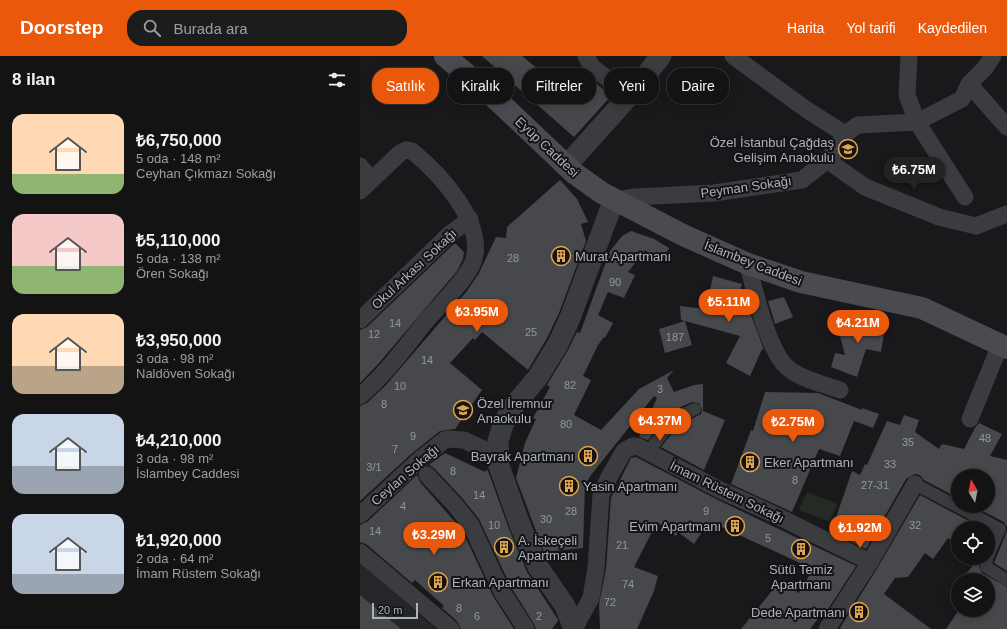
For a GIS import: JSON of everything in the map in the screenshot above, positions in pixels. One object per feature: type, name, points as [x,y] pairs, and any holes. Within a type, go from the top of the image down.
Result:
[{"type":"main road","name":"Eyüp Caddesi","points":[[445,56],[497,100],[588,184],[616,200]]},
{"type":"main road","name":"İslambey Caddesi","points":[[616,200],[683,235],[748,264],[802,282],[922,308],[1004,346]]},
{"type":"street","points":[[586,56],[592,67],[604,76]]},
{"type":"street","points":[[651,68],[661,56]]},
{"type":"street","points":[[733,56],[807,110],[845,134],[858,125],[917,122],[962,99],[969,84],[985,68],[993,56]]},
{"type":"street","points":[[909,56],[907,95],[917,122],[965,197]]},
{"type":"street","points":[[969,84],[1007,127]]},
{"type":"street","points":[[567,166],[622,104]]},
{"type":"street","name":"Peyman Sokağı","points":[[616,200],[646,196],[714,193],[802,180],[827,160],[836,150],[845,134]]},
{"type":"street","points":[[360,166],[366,185],[400,153],[406,150],[412,151],[458,200],[470,219],[477,242],[473,262],[460,280],[379,380],[360,396]]},
{"type":"street","points":[[827,160],[864,187],[939,216],[976,226],[1007,214]]},
{"type":"street","points":[[575,628],[565,606],[538,567],[520,525],[499,466],[498,441],[504,422],[513,407],[538,377],[558,344],[570,318],[610,210],[616,200]]},
{"type":"street","name":"Okul Arkası Sokağı","points":[[360,320],[451,233],[470,219]]},
{"type":"street","points":[[748,264],[758,304],[772,342],[784,364],[795,373],[840,390]]},
{"type":"street","points":[[970,419],[1004,346]]},
{"type":"street","points":[[648,452],[674,419],[695,409]]},
{"type":"street","name":"Ceylan Sokağı","points":[[360,515],[417,462],[446,440],[464,440],[498,456]]},
{"type":"street","name":"İmam Rüstem Sokağı","points":[[575,628],[591,598],[596,568],[598,514],[603,489],[624,451],[633,446],[648,452],[720,490],[780,517],[870,562]]},
{"type":"street","points":[[427,475],[456,506],[471,525],[502,592],[526,629]]},
{"type":"street","points":[[830,628],[915,484],[985,521]]},
{"type":"street","points":[[995,526],[1000,529],[995,541]]},
{"type":"street","points":[[360,552],[451,629]]},
{"type":"street","points":[[986,565],[986,567],[1007,580]]},
{"type":"shaded area","points":[[807,492],[837,504],[830,522],[799,510]]},
{"type":"shaded area","points":[[360,562],[431,625],[437,629],[360,629]]},
{"type":"building","points":[[482,56],[522,56],[537,68],[522,68],[522,91],[514,84],[514,68],[496,68]]},
{"type":"building","points":[[596,83],[604,90],[604,104],[574,137],[537,104],[596,104]]},
{"type":"building","points":[[560,180],[577,199],[588,222],[581,224],[586,241],[559,313],[547,338],[528,370],[482,332],[475,340],[473,338],[450,363],[482,390],[455,429],[440,431],[410,455],[360,501],[360,406],[367,403],[386,385],[467,291],[479,273],[496,237],[506,238],[507,227]]},
{"type":"building","points":[[631,231],[654,239],[669,248],[661,262],[645,250],[628,272],[635,275],[624,298],[608,292],[598,315],[613,323],[605,338],[604,337],[598,345],[583,376],[591,380],[574,415],[601,430],[639,389],[674,370],[667,378],[674,392],[694,385],[703,384],[703,411],[725,420],[704,470],[661,447],[679,425],[701,414],[702,409],[699,403],[692,402],[670,412],[648,440],[639,437],[657,398],[654,396],[591,475],[585,485],[583,548],[544,552],[516,478],[525,443],[536,419],[533,418],[550,387],[547,385],[577,332],[580,333],[610,251],[622,236]]},
{"type":"building","points":[[455,243],[464,252],[463,259],[457,271],[379,363],[360,383],[360,330],[367,327]]},
{"type":"building","points":[[713,276],[742,284],[735,311],[748,307],[764,350],[762,349],[750,376],[726,363],[740,336],[681,320],[680,306],[706,309]]},
{"type":"building","points":[[784,297],[793,317],[775,324],[768,301]]},
{"type":"building","points":[[862,318],[886,321],[881,352],[866,349],[857,377],[831,367],[835,353],[845,355],[840,336],[842,322],[861,324]]},
{"type":"building","points":[[685,321],[692,345],[665,353],[659,329]]},
{"type":"building","points":[[765,392],[818,393],[862,410],[862,408],[879,414],[873,428],[854,421],[840,456],[819,449],[792,512],[731,484],[751,430],[753,431]]},
{"type":"building","points":[[904,415],[919,420],[915,432],[939,449],[942,444],[964,449],[979,423],[1002,434],[990,456],[1007,460],[1007,527],[1004,522],[987,513],[995,513],[995,469],[951,469],[951,494],[924,480],[920,475],[915,474],[906,479],[866,549],[831,532],[852,471],[860,475],[865,464],[867,465],[887,421],[900,425]]},
{"type":"building","points":[[445,453],[485,472],[486,470],[488,471],[509,529],[527,572],[557,618],[558,621],[552,629],[536,629],[511,587],[479,519],[463,499],[434,468],[429,465]]},
{"type":"building","points":[[636,457],[716,499],[856,566],[823,617],[821,615],[810,629],[741,629],[780,581],[799,593],[813,569],[711,522],[694,544],[678,532],[676,536],[657,522],[634,567],[658,576],[654,591],[637,629],[600,629],[599,604],[606,569],[611,498],[631,458]]},
{"type":"building","points":[[417,475],[420,482],[462,530],[493,596],[514,629],[461,629],[457,621],[442,608],[444,606],[415,580],[412,583],[366,544],[360,542],[360,525],[367,522]]},
{"type":"building","points":[[920,495],[951,512],[951,513],[969,521],[951,521],[951,540],[948,538],[933,559],[925,553],[908,577],[895,578],[884,594],[931,629],[840,628]]},
{"type":"building","points":[[1007,531],[1007,571],[995,564]]},
{"type":"building","points":[[973,565],[979,565],[982,573],[967,573]]},
{"type":"building","points":[[995,580],[1007,587],[1007,629],[946,629],[954,617],[995,617]]},
{"type":"building","points":[[360,595],[401,629],[360,629]]},
{"type":"place","name":"Özel İstanbul Çağdaş Gelişim Anaokulu","points":[[848,149]]},
{"type":"place","name":"Murat Apartmanı","points":[[561,256]]},
{"type":"place","name":"Özel İremnur Anaokulu","points":[[463,410]]},
{"type":"place","name":"Bayrak Apartmanı","points":[[588,456]]},
{"type":"place","name":"Eker Apartmanı","points":[[750,462]]},
{"type":"place","name":"Yasin Apartmanı","points":[[569,486]]},
{"type":"place","name":"Evim Apartmanı","points":[[735,526]]},
{"type":"place","name":"A. İskeçeli Apartmanı","points":[[504,547]]},
{"type":"place","name":"Sütü Temiz Apartmanı","points":[[801,549]]},
{"type":"place","name":"Erkan Apartmanı","points":[[438,582]]},
{"type":"place","name":"Dede Apartmanı","points":[[859,612]]}]
